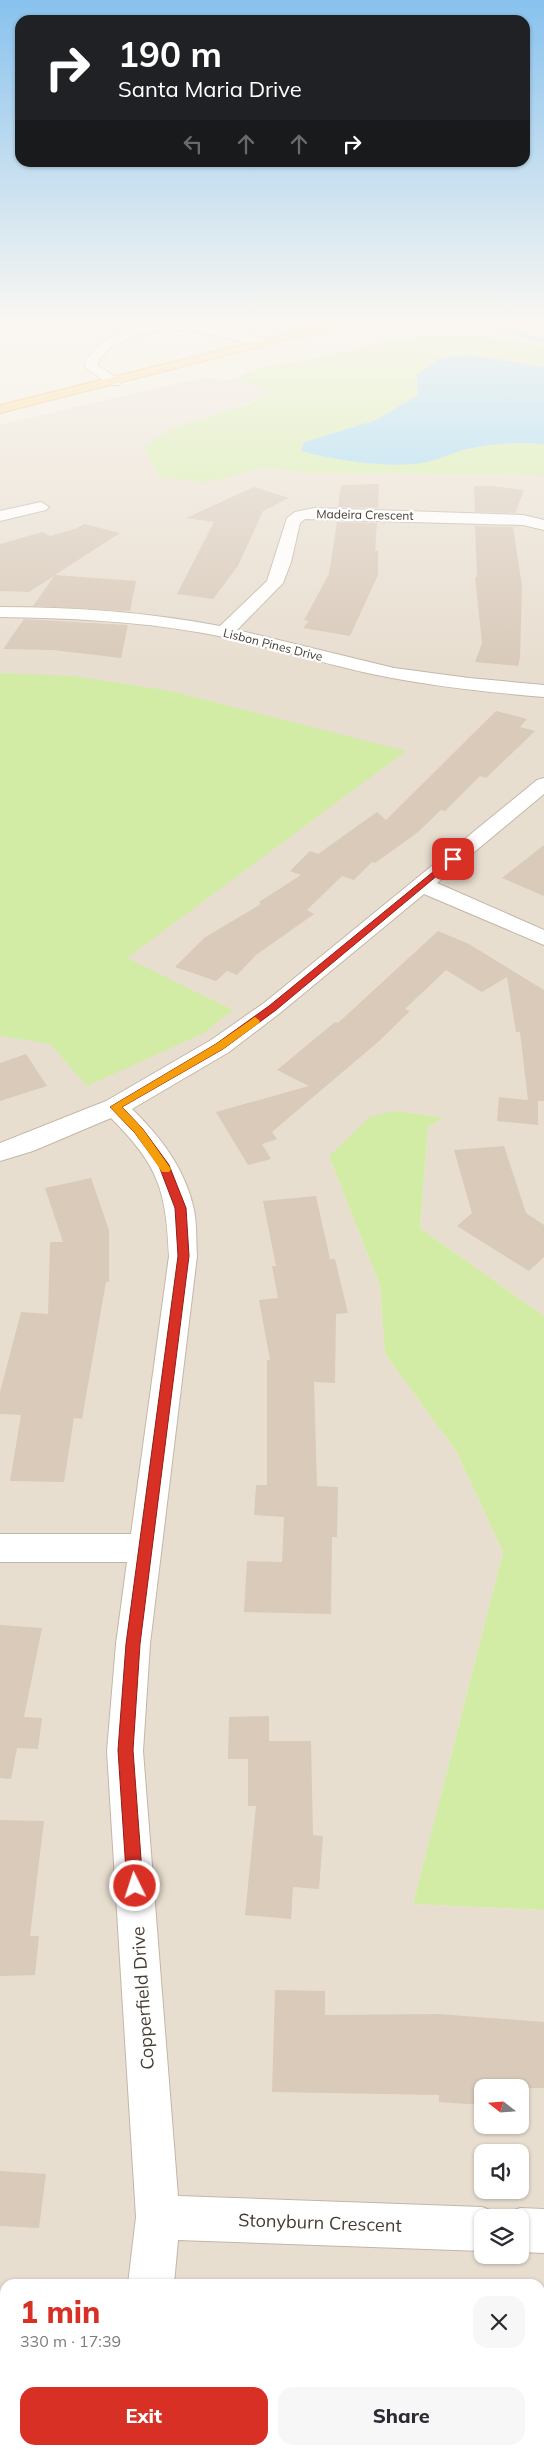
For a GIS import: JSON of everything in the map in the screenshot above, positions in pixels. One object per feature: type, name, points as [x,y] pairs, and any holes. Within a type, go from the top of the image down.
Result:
[{"type":"street","points":[[0,516],[41,507]]},
{"type":"street","name":"Madeira Crescent","points":[[224,632],[275,583],[283,562],[293,521],[300,515],[314,513],[523,520],[544,525]]},
{"type":"street","name":"Lisbon Pines Drive","points":[[0,612],[106,616],[166,622],[224,632],[394,673],[475,685],[544,691]]},
{"type":"street","points":[[0,1152],[24,1145],[115,1107],[220,1046],[272,1008],[544,784]]},
{"type":"street","points":[[422,885],[544,938]]},
{"type":"street","name":"Copperfield Drive","points":[[115,1107],[139,1130],[164,1165],[180,1208],[183,1256],[133,1644],[125,1750],[158,2217],[151,2279]]},
{"type":"street","points":[[0,1548],[145,1548]]},
{"type":"street","name":"Stonyburn Crescent","points":[[158,2217],[474,2229]]},
{"type":"street","points":[[529,2230],[544,2231]]},
{"type":"shaded area","points":[[0,436],[173,436],[144,448],[151,461],[205,483],[264,468],[308,473],[544,475],[544,1316],[420,1228],[428,1127],[443,1119],[329,1156],[380,1286],[385,1354],[456,1451],[503,1552],[413,1904],[544,1910],[544,2279],[0,2279]]},
{"type":"green space","points":[[162,436],[325,436],[304,442],[301,451],[347,461],[397,464],[432,460],[467,449],[486,446],[515,443],[544,444],[544,475],[308,473],[264,468],[205,483],[159,477],[144,448]]},
{"type":"green space","points":[[0,673],[73,676],[171,691],[406,751],[127,958],[233,1010],[204,1033],[87,1086],[50,1044],[0,1036]]},
{"type":"green space","points":[[393,1111],[444,1118],[428,1127],[420,1228],[544,1316],[544,1910],[413,1904],[503,1552],[456,1451],[385,1354],[380,1286],[329,1156],[370,1117]]},
{"type":"water","points":[[325,436],[544,436],[544,444],[515,443],[486,446],[462,450],[427,462],[397,465],[347,461],[301,451],[304,442]]},
{"type":"building","points":[[379,484],[378,508],[338,507],[341,485]]},
{"type":"building","points":[[474,486],[524,490],[515,513],[475,512]]},
{"type":"building","points":[[254,487],[289,498],[263,511],[238,566],[213,599],[177,594],[214,522],[186,518]]},
{"type":"building","points":[[337,522],[377,523],[375,551],[378,551],[378,575],[350,636],[303,628],[309,621],[304,620],[329,574]]},
{"type":"building","points":[[84,524],[120,533],[55,575],[136,581],[130,611],[33,606],[54,576],[29,592],[0,591],[0,544],[43,532],[50,536],[75,529]]},
{"type":"building","points":[[475,526],[513,527],[522,586],[520,658],[518,666],[475,662],[482,643],[475,577],[477,577]]},
{"type":"building","points":[[24,619],[128,625],[121,658],[53,650],[3,649]]},
{"type":"building","points":[[496,711],[527,719],[520,727],[535,731],[486,778],[480,776],[445,811],[441,810],[417,833],[375,863],[372,862],[354,880],[342,876],[307,910],[314,914],[256,955],[237,975],[227,971],[216,981],[175,967],[204,938],[261,904],[259,902],[301,875],[290,871],[310,851],[318,854],[377,812],[386,820]]},
{"type":"building","points":[[544,845],[544,896],[502,878]]},
{"type":"building","points":[[438,931],[469,944],[544,990],[544,1101],[538,1101],[538,1125],[497,1121],[499,1097],[528,1100],[520,1032],[516,1032],[507,977],[482,992],[446,970],[405,1009],[410,1011],[378,1042],[272,1132],[277,1139],[262,1144],[271,1159],[248,1165],[216,1112],[309,1086],[277,1070],[335,1022],[338,1023]]},
{"type":"building","points":[[26,1054],[47,1086],[0,1101],[0,1063]]},
{"type":"building","points":[[504,1146],[526,1213],[544,1225],[544,1257],[529,1271],[457,1226],[472,1213],[454,1150]]},
{"type":"building","points":[[91,1178],[109,1230],[109,1282],[106,1282],[82,1419],[74,1418],[64,1482],[10,1481],[21,1415],[0,1414],[0,1392],[21,1312],[48,1314],[50,1242],[63,1242],[45,1188]]},
{"type":"building","points":[[316,1196],[330,1259],[335,1259],[348,1313],[336,1314],[335,1383],[314,1382],[317,1486],[338,1487],[337,1537],[332,1537],[331,1614],[244,1612],[247,1561],[282,1562],[284,1517],[254,1515],[256,1485],[267,1485],[267,1360],[270,1360],[259,1300],[278,1298],[272,1266],[276,1266],[263,1201]]},
{"type":"building","points":[[0,1625],[42,1628],[24,1717],[42,1718],[38,1749],[17,1748],[11,1779],[0,1778]]},
{"type":"building","points":[[269,1716],[269,1741],[311,1741],[313,1835],[323,1836],[319,1889],[293,1887],[291,1919],[245,1915],[256,1806],[248,1806],[248,1759],[228,1759],[229,1717]]},
{"type":"building","points":[[0,1820],[44,1821],[30,1936],[39,1936],[35,1975],[0,1976]]},
{"type":"building","points":[[275,1990],[325,1991],[325,2015],[439,2014],[544,2022],[544,2088],[529,2088],[529,2079],[474,2079],[474,2104],[439,2102],[439,2095],[272,2092]]},
{"type":"building","points":[[0,2171],[46,2174],[39,2228],[0,2226]]},
{"type":"slow traffic","points":[[165,1169],[139,1130],[115,1107],[220,1046],[255,1021]]},
{"type":"route","points":[[135,1886],[125,1750],[133,1644],[183,1256],[180,1208],[164,1165],[139,1130],[115,1107],[220,1046],[272,1008],[453,859]]}]
